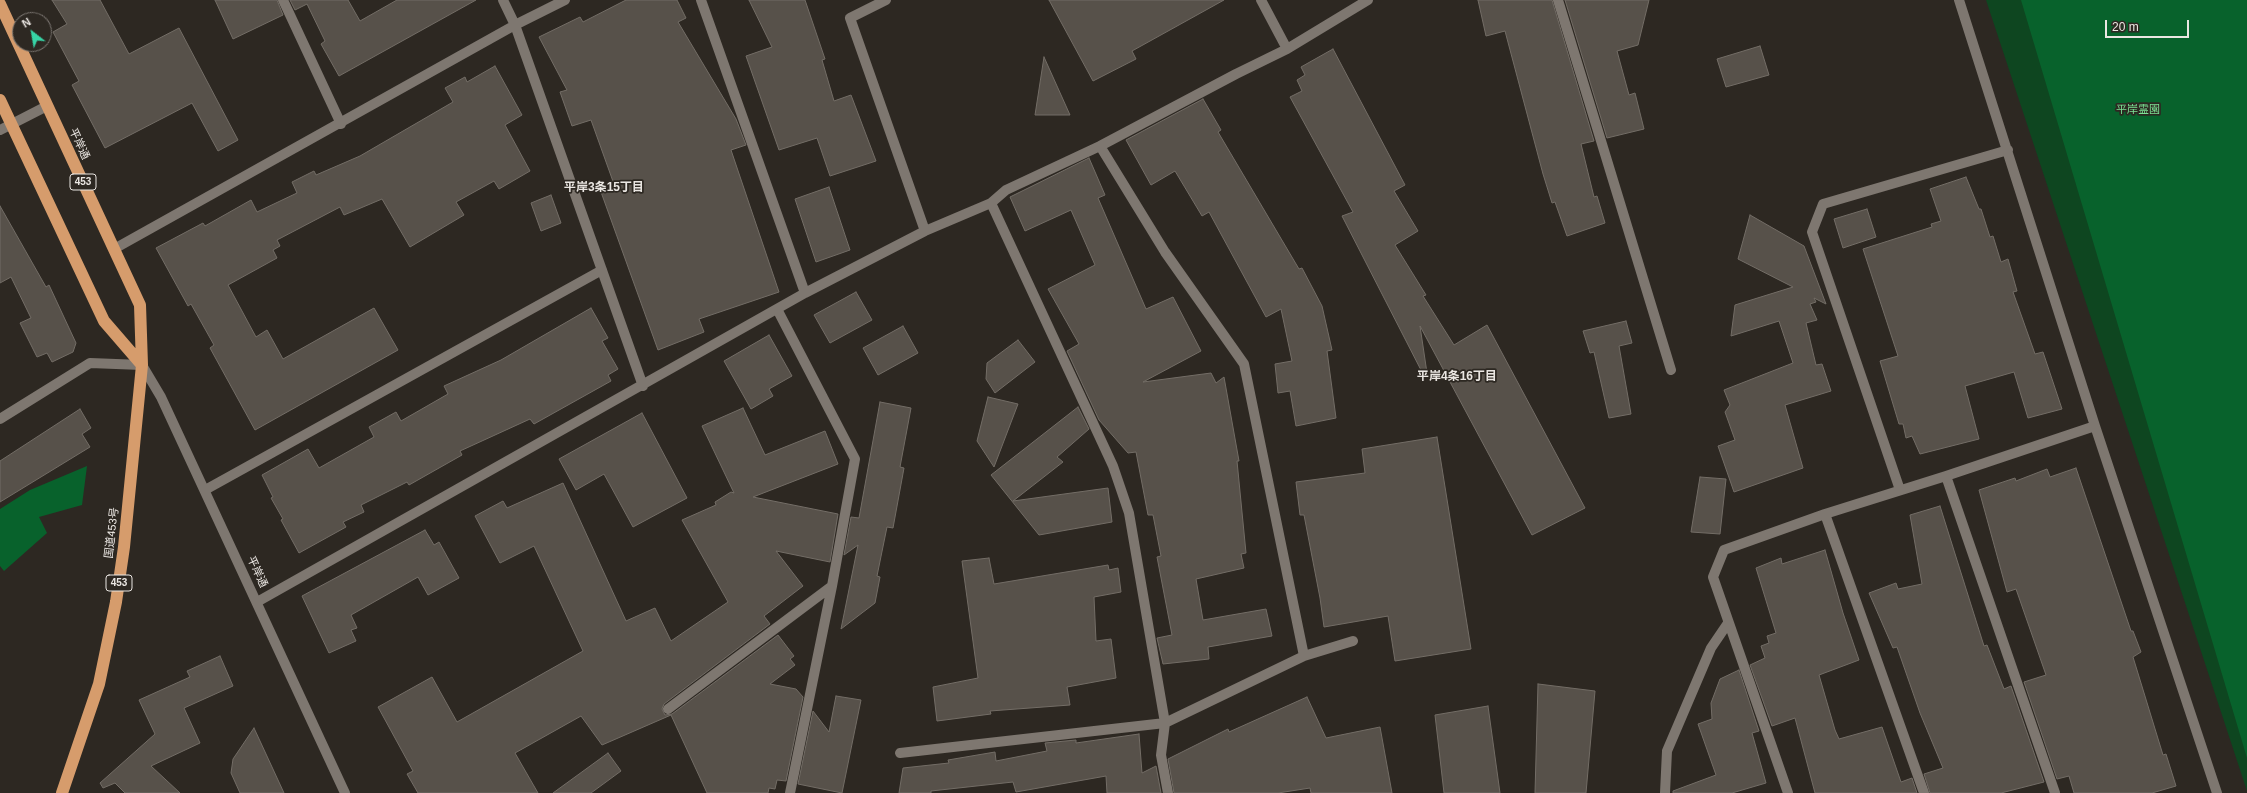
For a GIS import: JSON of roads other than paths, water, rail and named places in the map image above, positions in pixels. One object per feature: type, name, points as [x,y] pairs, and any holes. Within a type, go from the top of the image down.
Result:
[{"type":"highway","name":"平岸通","points":[[0,4],[140,305],[142,365]]},
{"type":"highway","name":"平岸通","points":[[0,100],[104,321],[142,365]]},
{"type":"highway","name":"国道453号","points":[[62,793],[99,684],[111,634],[124,547],[142,365]]},
{"type":"street","points":[[283,0],[341,124]]},
{"type":"street","points":[[503,0],[515,25],[643,386]]},
{"type":"street","points":[[114,250],[515,25],[565,0]]},
{"type":"street","points":[[701,0],[806,293]]},
{"type":"street","points":[[886,0],[850,18],[925,231]]},
{"type":"street","points":[[1261,0],[1287,49]]},
{"type":"street","points":[[257,602],[806,293],[925,231],[991,203],[1006,190],[1100,146],[1236,74],[1287,49],[1368,0]]},
{"type":"street","points":[[1558,0],[1671,370]]},
{"type":"street","points":[[1959,0],[2095,426],[2217,793]]},
{"type":"street","points":[[0,130],[47,106]]},
{"type":"street","points":[[1100,146],[1166,252],[1244,364],[1304,656]]},
{"type":"street","points":[[1900,490],[1812,232],[1823,204],[2008,150]]},
{"type":"street","points":[[991,203],[1113,466],[1129,513],[1165,722],[1160,755],[1168,793]]},
{"type":"street","points":[[205,490],[602,270]]},
{"type":"street","points":[[777,309],[855,459],[832,586],[790,793]]},
{"type":"street","points":[[0,419],[90,363],[142,365]]},
{"type":"street","name":"平岸通","points":[[142,365],[161,397],[345,793]]},
{"type":"street","points":[[1788,793],[1713,577],[1724,550],[1825,514],[1946,476],[2095,426]]},
{"type":"street","points":[[1946,476],[2055,793]]},
{"type":"street","points":[[1825,514],[1924,793]]},
{"type":"street","points":[[668,709],[832,586]]},
{"type":"street","points":[[1665,793],[1667,751],[1711,648],[1728,623]]},
{"type":"street","points":[[900,754],[1165,722],[1304,656],[1353,641]]},
{"type":"district","name":"平岸3条15丁目","points":[[604,188]]},
{"type":"district","name":"平岸4条16丁目","points":[[1457,377]]},
{"type":"park label","name":"平岸霊園","points":[[2138,110]]}]
